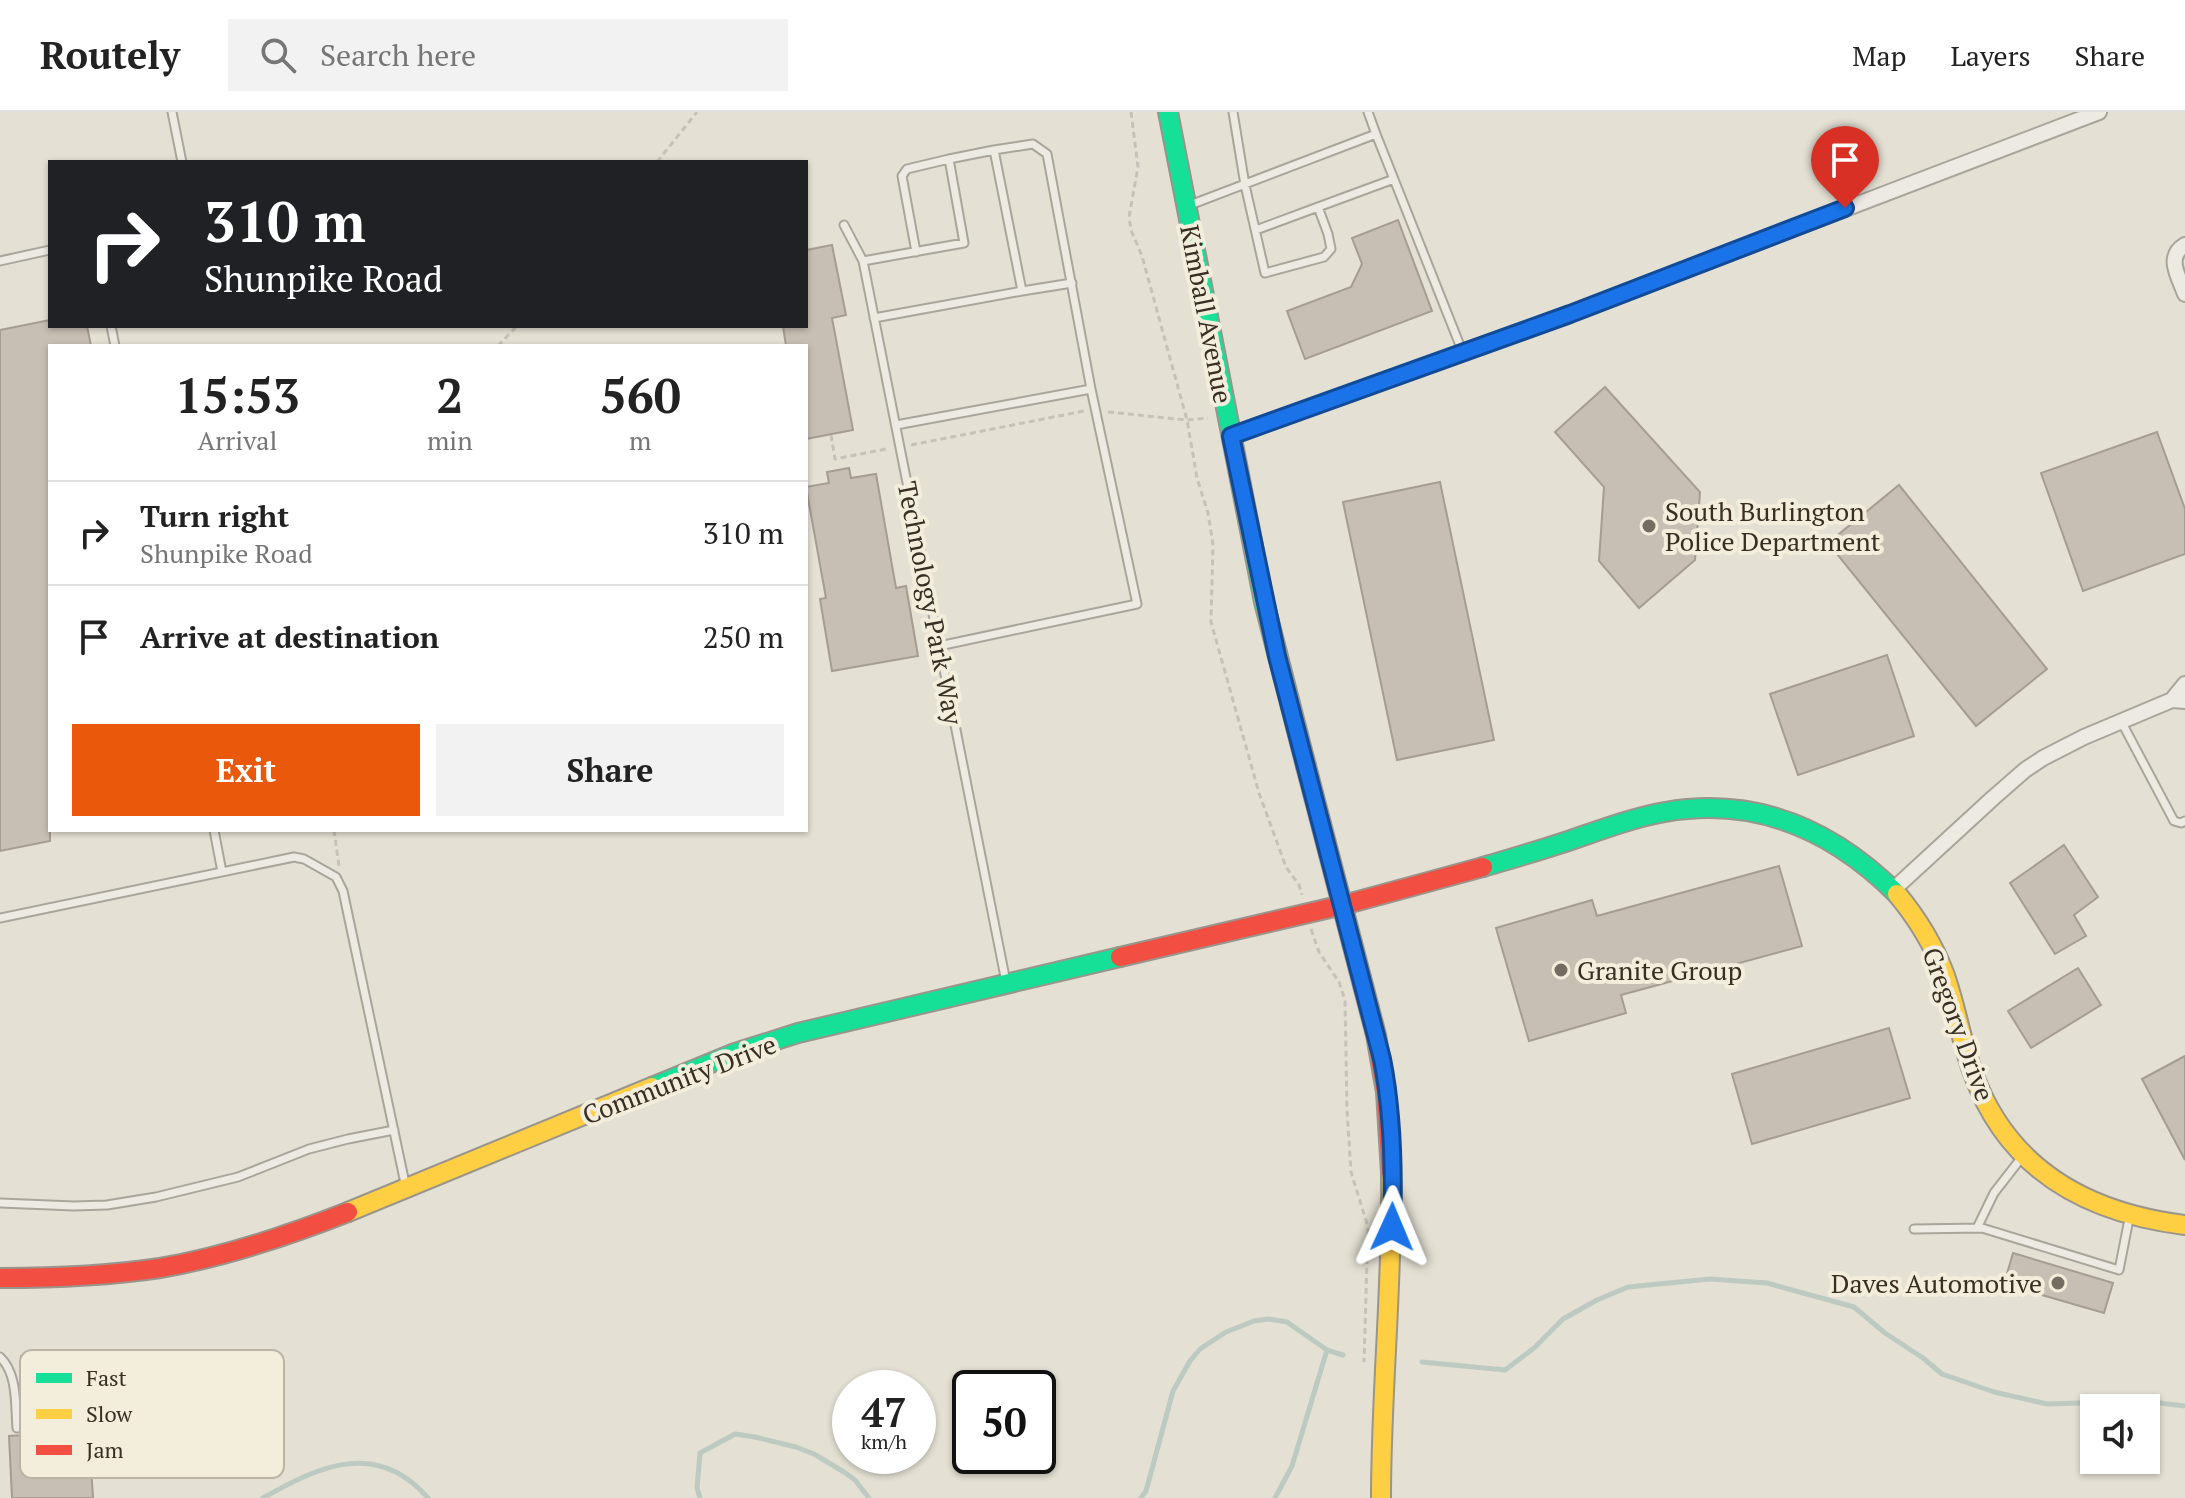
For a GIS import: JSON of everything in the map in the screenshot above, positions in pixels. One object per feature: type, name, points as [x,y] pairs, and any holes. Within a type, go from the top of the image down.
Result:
[{"type":"street","name":"Kimball Avenue","points":[[1168,112],[1277,656],[1379,1047],[1389,1107],[1393,1205],[1381,1498]]},
{"type":"street","points":[[1231,436],[1463,353],[2099,112]]},
{"type":"street","points":[[2185,245],[2174,254],[2185,294]]},
{"type":"street","points":[[1894,889],[2025,770],[2064,746],[2178,700],[2185,684]]},
{"type":"street","name":"Gregory Drive","points":[[1369,898],[1666,812],[1707,807],[1747,810],[1801,825],[1861,860],[1894,889],[1924,930],[1948,985],[1963,1044],[1985,1102],[2024,1156],[2059,1185],[2088,1202],[2130,1217],[2185,1225]]},
{"type":"street","name":"Community Drive","points":[[0,1278],[93,1276],[183,1264],[258,1244],[407,1190],[652,1087],[781,1038],[1369,898]]},
{"type":"lane","points":[[172,112],[182,160]]},
{"type":"lane","points":[[1233,112],[1245,185],[1265,273],[1324,257],[1331,249],[1318,207]]},
{"type":"lane","points":[[1368,112],[1463,353]]},
{"type":"lane","points":[[1186,206],[1376,134]]},
{"type":"lane","points":[[916,252],[902,176],[907,169],[1033,144],[1047,154],[1091,389],[1137,604],[939,646]]},
{"type":"lane","points":[[994,150],[1022,291]]},
{"type":"lane","points":[[863,261],[964,243],[949,159]]},
{"type":"lane","points":[[1256,230],[1394,179]]},
{"type":"lane","name":"Technology Park Way","points":[[844,225],[863,261],[1006,984]]},
{"type":"lane","points":[[0,261],[48,250]]},
{"type":"lane","points":[[874,318],[1072,283]]},
{"type":"lane","points":[[896,425],[1091,389]]},
{"type":"lane","points":[[2121,721],[2174,821],[2185,821]]},
{"type":"lane","points":[[214,832],[222,872]]},
{"type":"lane","points":[[0,918],[299,857],[336,877],[343,891],[407,1190]]},
{"type":"lane","points":[[0,1203],[107,1205],[156,1197],[238,1177],[323,1145],[394,1130]]},
{"type":"lane","points":[[1977,1228],[1994,1193],[2024,1156]]},
{"type":"lane","points":[[1914,1229],[1977,1228],[2119,1270],[2130,1217]]},
{"type":"lane","points":[[0,1357],[6,1363],[13,1384],[17,1428]]},
{"type":"path","points":[[659,160],[697,112]]},
{"type":"path","points":[[1131,112],[1138,167],[1129,217],[1131,230],[1142,256],[1187,420],[1197,478],[1208,513],[1213,544],[1210,612],[1215,640],[1259,793],[1286,867],[1299,885],[1319,952],[1339,982],[1345,1000],[1351,1172],[1368,1227],[1364,1368]]},
{"type":"path","points":[[500,344],[515,328]]},
{"type":"path","points":[[911,445],[1084,411]]},
{"type":"path","points":[[1106,412],[1187,420],[1212,418]]},
{"type":"path","points":[[831,435],[835,459],[886,449]]},
{"type":"path","points":[[334,832],[343,891]]},
{"type":"building","points":[[1398,220],[1432,311],[1305,359],[1287,311],[1351,287],[1362,264],[1352,238]]},
{"type":"building","points":[[832,245],[846,315],[832,318],[853,430],[808,439],[808,344],[786,344],[783,328],[808,328],[808,250]]},
{"type":"building","points":[[48,320],[48,328],[87,328],[91,344],[48,344],[50,841],[0,851],[0,330]]},
{"type":"building","name":"South Burlington Police Department","points":[[1605,387],[1700,492],[1695,560],[1639,608],[1599,561],[1604,487],[1555,432]]},
{"type":"building","points":[[2157,432],[2185,509],[2185,554],[2083,591],[2041,473]]},
{"type":"building","points":[[849,468],[851,478],[876,474],[896,588],[906,586],[918,656],[832,671],[820,599],[826,598],[808,498],[808,487],[829,483],[827,472]]},
{"type":"building","points":[[1440,482],[1494,740],[1397,760],[1343,502]]},
{"type":"building","points":[[1899,485],[2047,669],[1976,726],[1828,543]]},
{"type":"building","points":[[1887,655],[1914,736],[1798,775],[1770,694]]},
{"type":"building","points":[[2064,845],[2098,897],[2074,915],[2086,936],[2055,954],[2010,883]]},
{"type":"building","points":[[1779,866],[1802,946],[1621,995],[1626,1013],[1529,1041],[1496,928],[1592,900],[1597,916]]},
{"type":"building","points":[[2078,968],[2101,1005],[2031,1048],[2008,1011]]},
{"type":"building","points":[[1889,1028],[1910,1098],[1752,1144],[1732,1074]]},
{"type":"building","points":[[2185,1056],[2185,1160],[2142,1079]]},
{"type":"building","name":"Daves Automotive","points":[[2013,1253],[2113,1283],[2104,1313],[2004,1284]]},
{"type":"building","points":[[20,1435],[20,1478],[92,1478],[93,1498],[12,1498],[9,1436]]},
{"type":"waterway","points":[[1422,1362],[1505,1370],[1534,1348],[1563,1319],[1597,1300],[1628,1287],[1710,1279],[1767,1283],[1854,1307],[1942,1374],[1994,1392],[2047,1404],[2142,1401],[2185,1406]]},
{"type":"waterway","points":[[1141,1498],[1146,1491],[1173,1391],[1200,1349],[1226,1332],[1254,1321],[1269,1319],[1287,1322],[1327,1350],[1343,1355]]},
{"type":"waterway","points":[[1275,1498],[1292,1466],[1327,1350]]},
{"type":"waterway","points":[[700,1498],[697,1488],[700,1453],[735,1434],[814,1454],[855,1480],[869,1498]]},
{"type":"waterway","points":[[263,1498],[305,1476],[347,1464],[368,1464],[389,1469],[409,1480],[428,1498]]},
{"type":"traffic: fast","points":[[1168,112],[1264,602],[1306,766]]},
{"type":"traffic: fast","points":[[1483,867],[1652,815],[1699,808],[1731,809],[1792,823],[1820,836],[1847,852],[1897,894]]},
{"type":"traffic: fast","points":[[652,1087],[735,1053],[798,1033],[1120,957]]},
{"type":"traffic: slow","points":[[1897,894],[1924,932],[1940,962],[1973,1073],[1988,1107],[2007,1136],[2030,1161],[2055,1181],[2084,1197],[2115,1210],[2185,1225]]},
{"type":"traffic: slow","points":[[348,1212],[652,1087]]},
{"type":"traffic: slow","points":[[1381,1498],[1391,1173]]},
{"type":"traffic: jam","points":[[1306,766],[1376,1035],[1386,1092],[1391,1173]]},
{"type":"traffic: jam","points":[[1120,957],[1347,904],[1483,867]]},
{"type":"traffic: jam","points":[[0,1278],[100,1275],[184,1263],[256,1245],[348,1212]]},
{"type":"place","name":"South Burlington Police Department","points":[[1649,526]]},
{"type":"place","name":"Granite Group","points":[[1561,970]]},
{"type":"place","name":"Daves Automotive","points":[[2058,1283]]},
{"type":"route","points":[[1392,1227],[1392,1154],[1382,1059],[1277,656],[1231,436],[1570,314],[1845,208]]}]
